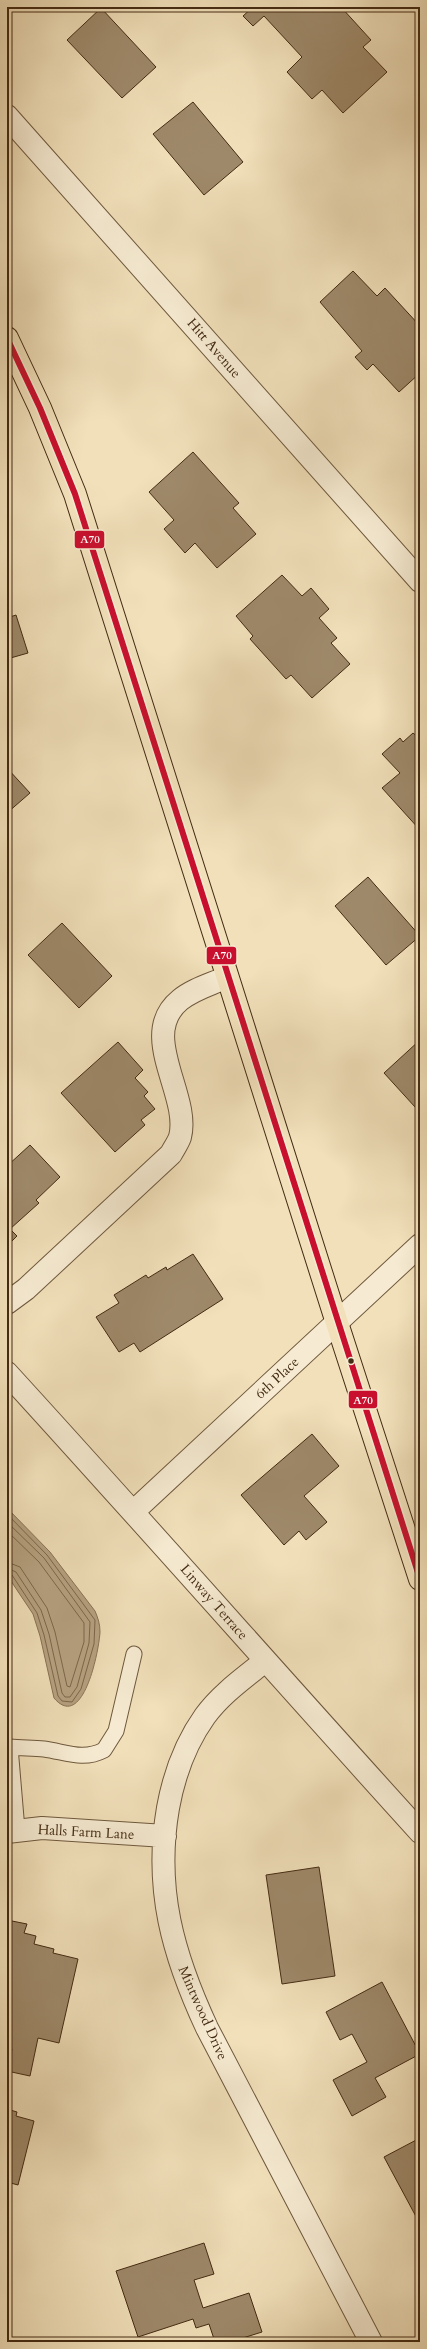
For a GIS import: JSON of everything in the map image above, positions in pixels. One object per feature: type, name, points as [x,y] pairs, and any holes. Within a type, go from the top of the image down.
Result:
[{"type":"main road","points":[[7,338],[40,408],[75,494],[336,1323],[420,1579]]},
{"type":"street","name":"Hitt Avenue","points":[[7,116],[420,581]]},
{"type":"street","points":[[7,1303],[26,1289],[171,1154],[180,1137],[181,1120],[162,1039],[166,1017],[179,1000],[192,992],[227,977]]},
{"type":"street","name":"6th Place","points":[[134,1511],[420,1245]]},
{"type":"street","name":"Linway Terrace","points":[[7,1373],[134,1511],[265,1661],[420,1832]]},
{"type":"street","name":"Mintwood Drive","points":[[265,1661],[228,1690],[197,1729],[178,1768],[171,1794],[165,1836],[163,1874],[165,1901],[174,1944],[188,1986],[207,2028],[371,2342]]},
{"type":"street","name":"Halls Farm Lane","points":[[12,1831],[42,1828],[165,1836]]},
{"type":"lane","points":[[12,1831],[10,1747],[45,1749],[78,1756],[88,1756],[104,1750],[116,1731],[134,1654]]},
{"type":"water","points":[[7,1508],[50,1552],[95,1611],[98,1619],[100,1632],[93,1670],[88,1685],[81,1697],[73,1705],[64,1706],[54,1698],[40,1636],[33,1614],[7,1575]]},
{"type":"building","points":[[253,7],[321,7],[324,10],[328,7],[341,7],[371,40],[363,47],[387,72],[343,113],[322,90],[312,99],[287,72],[302,57],[264,16],[253,26],[243,16]]},
{"type":"building","points":[[101,8],[156,67],[122,98],[67,40]]},
{"type":"building","points":[[193,102],[243,162],[204,195],[153,134]]},
{"type":"building","points":[[353,271],[377,296],[385,288],[420,326],[420,373],[399,392],[373,364],[367,370],[355,357],[362,351],[320,302]]},
{"type":"building","points":[[193,452],[239,503],[233,508],[256,534],[217,568],[195,543],[185,553],[164,529],[174,520],[149,492]]},
{"type":"building","points":[[282,575],[302,596],[311,588],[329,609],[319,618],[337,638],[331,643],[350,664],[312,698],[291,675],[286,679],[250,639],[253,636],[236,616]]},
{"type":"building","points":[[16,615],[28,653],[7,659],[7,618]]},
{"type":"building","points":[[413,733],[420,739],[420,830],[382,788],[400,773],[382,754],[400,738],[403,742]]},
{"type":"building","points":[[7,768],[30,793],[7,813]]},
{"type":"building","points":[[368,877],[420,936],[386,965],[335,906]]},
{"type":"building","points":[[62,923],[112,976],[79,1008],[28,955]]},
{"type":"building","points":[[420,1040],[420,1102],[415,1107],[384,1073]]},
{"type":"building","points":[[118,1042],[143,1070],[135,1078],[148,1092],[144,1096],[155,1109],[141,1120],[145,1125],[115,1152],[61,1093]]},
{"type":"building","points":[[30,1145],[60,1177],[36,1200],[39,1203],[10,1229],[17,1236],[7,1246],[7,1166]]},
{"type":"building","points":[[193,1254],[223,1299],[140,1352],[134,1343],[119,1352],[96,1317],[119,1303],[114,1295],[146,1275],[148,1278],[166,1267],[167,1270]]},
{"type":"building","points":[[312,1434],[339,1466],[304,1496],[327,1522],[306,1540],[299,1531],[284,1545],[241,1495]]},
{"type":"building","points":[[319,1867],[335,1976],[282,1984],[266,1875]]},
{"type":"building","points":[[7,1920],[27,1924],[24,1933],[36,1936],[34,1944],[54,1949],[53,1953],[78,1959],[59,2043],[38,2038],[30,2076],[7,2071],[12,2049],[7,2048]]},
{"type":"building","points":[[382,1982],[420,2054],[375,2078],[386,2097],[352,2116],[333,2080],[367,2062],[352,2034],[340,2040],[326,2012]]},
{"type":"building","points":[[7,2109],[17,2112],[16,2116],[34,2121],[18,2185],[7,2182]]},
{"type":"building","points":[[420,2138],[420,2224],[384,2157]]},
{"type":"building","points":[[204,2243],[214,2274],[194,2280],[203,2308],[249,2293],[262,2332],[230,2342],[215,2342],[209,2324],[196,2328],[193,2319],[138,2337],[116,2271]]},
{"type":"transit line","name":"A70","points":[[7,338],[40,408],[75,494],[420,1579]]}]
